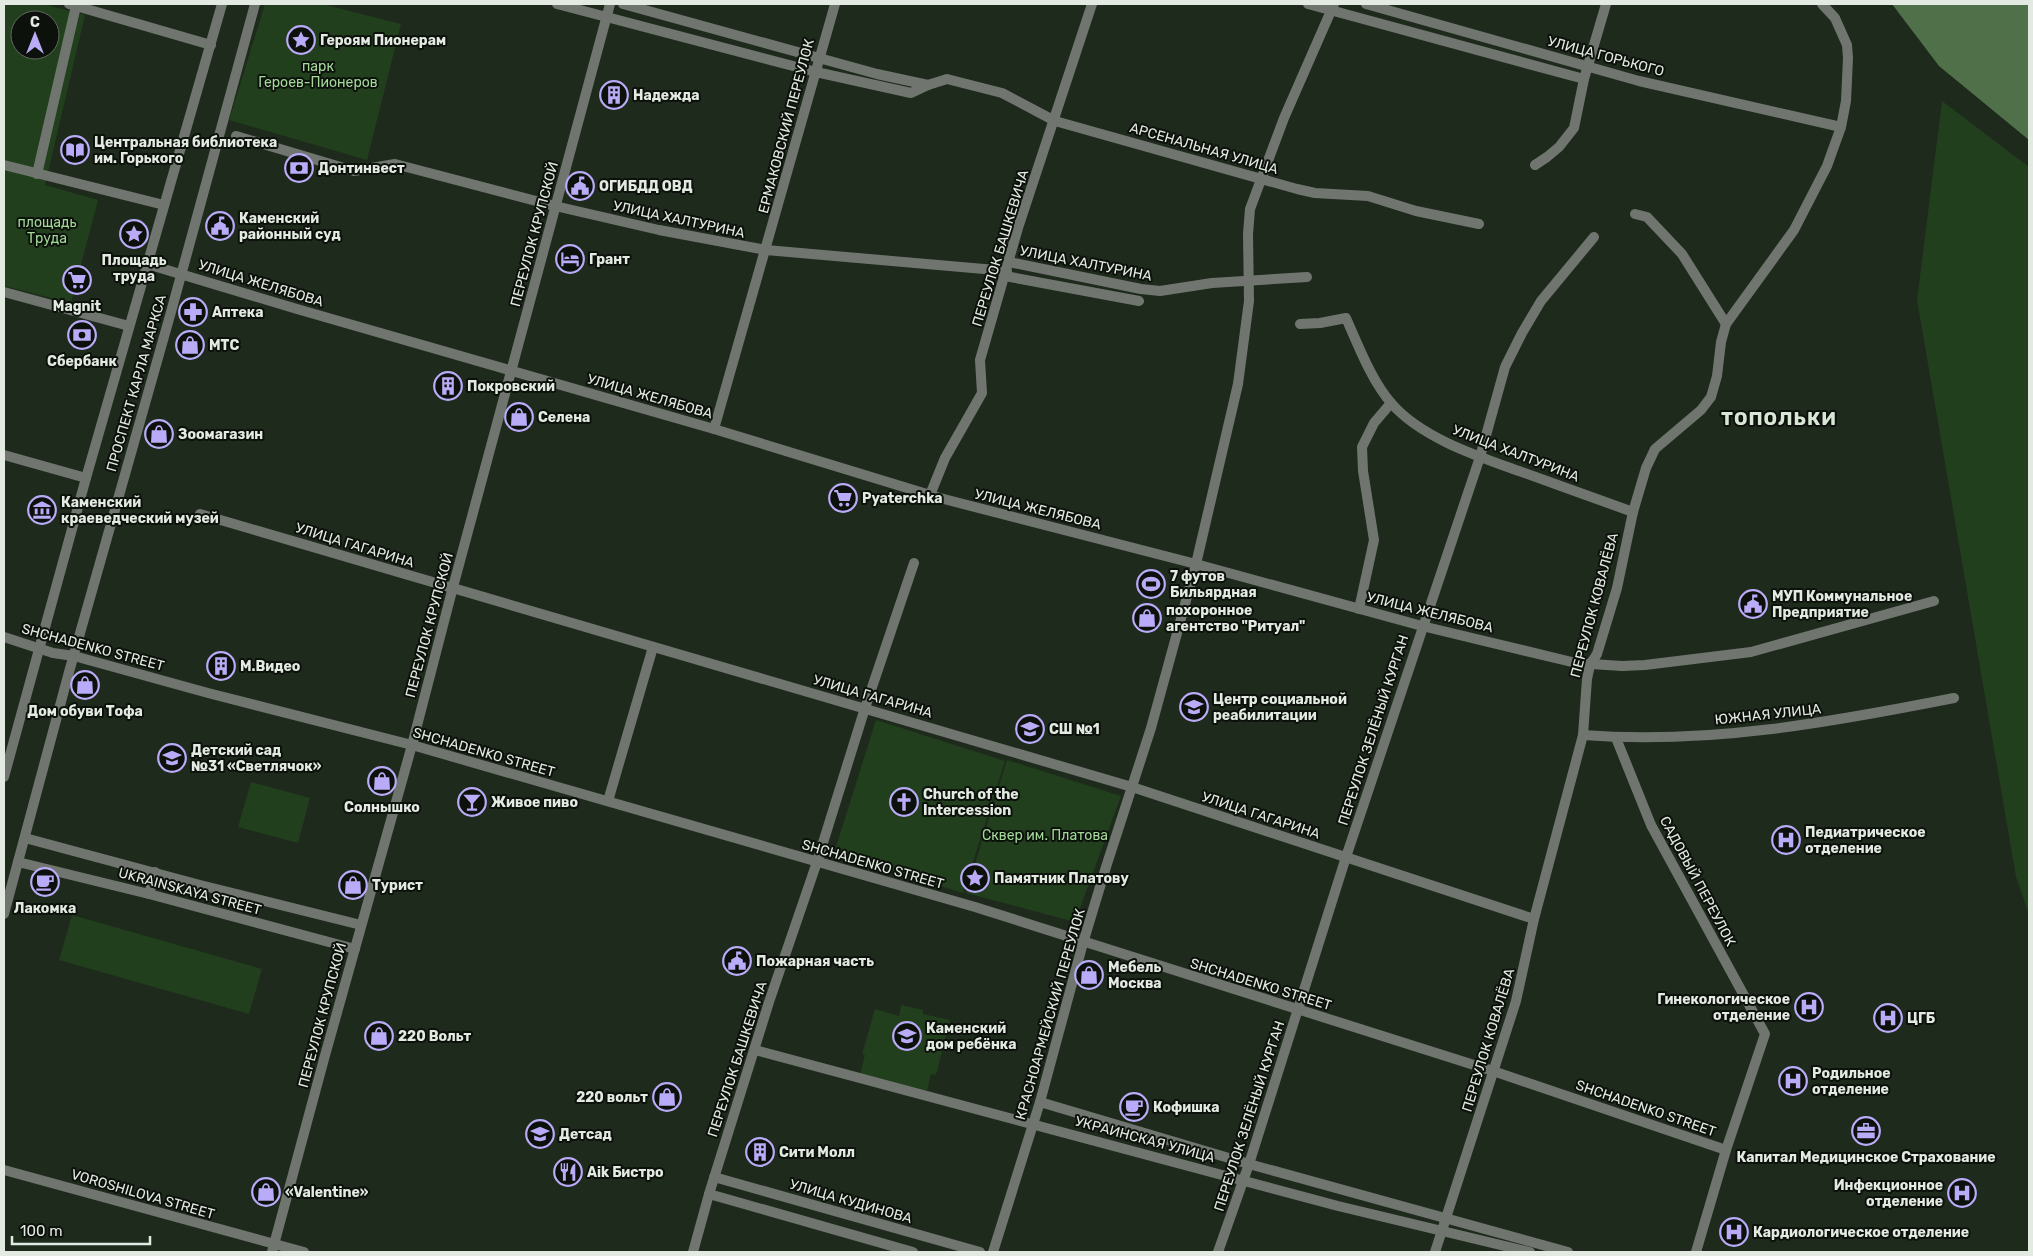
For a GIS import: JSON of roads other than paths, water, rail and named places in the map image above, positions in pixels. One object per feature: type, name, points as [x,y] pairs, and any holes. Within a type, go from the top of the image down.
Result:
[{"type":"street","name":"ПРОСПЕКТ КАРЛА МАРКСА","points":[[4,778],[86,478],[222,4]]},
{"type":"street","name":"ПРОСПЕКТ КАРЛА МАРКСА","points":[[4,914],[255,4]]},
{"type":"street","name":"АРСЕНАЛЬНАЯ УЛИЦА","points":[[557,4],[816,72],[911,94],[928,85],[947,79],[1002,93],[1055,121],[1315,193],[1368,196],[1416,211],[1479,224]]},
{"type":"street","name":"ПЕРЕУЛОК КРУПСКОЙ","points":[[273,1249],[412,745],[610,4]]},
{"type":"street","name":"АРСЕНАЛЬНАЯ УЛИЦА","points":[[623,4],[877,74],[928,85]]},
{"type":"street","name":"ЕРМАКОВСКИЙ ПЕРЕУЛОК","points":[[714,429],[835,4]]},
{"type":"street","name":"ПЕРЕУЛОК БАШКЕВИЧА","points":[[930,495],[945,458],[982,392],[980,360],[1018,228],[1055,121],[1092,4]]},
{"type":"street","name":"УЛИЦА ГОРЬКОГО","points":[[1308,4],[1333,7],[1584,79]]},
{"type":"street","name":"УЛИЦА ГОРЬКОГО","points":[[1366,4],[1639,81],[1840,127]]},
{"type":"street","points":[[1535,165],[1547,157],[1572,132],[1584,79],[1606,4]]},
{"type":"street","points":[[37,174],[73,5],[211,44]]},
{"type":"street","points":[[1825,6],[1835,18],[1844,38],[1848,58],[1846,100],[1840,127]]},
{"type":"street","name":"КРАСНОАРМЕЙСКИЙ ПЕРЕУЛОК","points":[[992,1252],[1040,1102],[1083,943],[1151,728],[1196,564],[1238,384],[1247,316],[1250,209],[1284,118],[1333,7]]},
{"type":"street","name":"ПЕРЕУЛОК КОВАЛЁВА","points":[[1435,1252],[1516,1001],[1534,919],[1583,735],[1587,679],[1590,665],[1597,654],[1616,588],[1633,512],[1646,468],[1655,449],[1701,410],[1711,397],[1717,376],[1721,342],[1726,324],[1794,230],[1827,166],[1840,127]]},
{"type":"street","name":"УЛИЦА ХАЛТУРИНА","points":[[236,136],[354,171],[395,164],[555,206],[659,230],[766,250],[1007,270],[1160,291],[1212,283],[1307,277]]},
{"type":"street","points":[[4,166],[164,204]]},
{"type":"street","points":[[1635,214],[1646,217],[1682,254],[1726,324]]},
{"type":"street","name":"ПЕРЕУЛОК ЗЕЛЁНЫЙ КУРГАН","points":[[1218,1252],[1249,1164],[1346,857],[1422,626],[1480,457],[1506,367],[1522,333],[1541,301],[1594,237]]},
{"type":"street","name":"УЛИЦА ЖЕЛЯБОВА","points":[[147,264],[714,429],[930,495],[1196,564],[1422,626],[1590,665],[1645,665],[1751,652],[1934,601]]},
{"type":"street","points":[[1007,270],[1139,301]]},
{"type":"street","points":[[4,292],[69,308],[129,326]]},
{"type":"street","name":"УЛИЦА ХАЛТУРИНА","points":[[1300,324],[1320,323],[1346,318],[1363,357],[1391,403],[1414,424],[1480,457],[1633,512]]},
{"type":"street","points":[[1359,609],[1374,540],[1363,471],[1362,447],[1374,423],[1391,403]]},
{"type":"street","points":[[4,455],[86,478]]},
{"type":"street","name":"УЛИЦА ГАГАРИНА","points":[[200,514],[1132,787],[1534,919]]},
{"type":"street","name":"ПЕРЕУЛОК БАШКЕВИЧА","points":[[693,1252],[714,1177],[865,708],[914,563]]},
{"type":"street","name":"SHCHADENKO STREET","points":[[4,637],[208,693],[412,745],[974,907],[1493,1071],[1726,1150]]},
{"type":"street","points":[[608,801],[653,647]]},
{"type":"street","name":"ЮЖНАЯ УЛИЦА","points":[[1583,735],[1648,738],[1772,730],[1827,722],[1954,698]]},
{"type":"street","name":"САДОВЫЙ ПЕРЕУЛОК","points":[[1616,738],[1651,825],[1765,1034],[1726,1150]]},
{"type":"street","name":"UKRAINSKAYA STREET","points":[[25,838],[200,885],[361,925]]},
{"type":"street","name":"UKRAINSKAYA STREET","points":[[18,862],[149,894],[355,949]]},
{"type":"street","points":[[149,894],[155,872]]},
{"type":"street","name":"УКРАИНСКАЯ УЛИЦА","points":[[755,1050],[1442,1232],[1530,1252]]},
{"type":"street","name":"УКРАИНСКАЯ УЛИЦА","points":[[1040,1102],[1249,1164],[1568,1252]]},
{"type":"street","points":[[1696,1252],[1726,1150]]},
{"type":"street","name":"VOROSHILOVA STREET","points":[[4,1170],[273,1249],[304,1252]]},
{"type":"street","name":"УЛИЦА КУДИНОВА","points":[[714,1177],[980,1252]]},
{"type":"street","points":[[709,1194],[913,1252]]},
{"type":"place","name":"Героям Пионерам","points":[[301,40]]},
{"type":"place","name":"Надежда","points":[[614,95]]},
{"type":"place","name":"Центральная библиотека им. Горького","points":[[75,150]]},
{"type":"place","name":"Донтинвест","points":[[299,168]]},
{"type":"place","name":"ОГИБДД ОВД","points":[[580,186]]},
{"type":"place","name":"Каменский районный суд","points":[[220,226]]},
{"type":"place","name":"Площадь труда","points":[[134,234]]},
{"type":"place","name":"Грант","points":[[570,259]]},
{"type":"place","name":"Magnit","points":[[77,280]]},
{"type":"place","name":"Аптека","points":[[193,312]]},
{"type":"place","name":"Сбербанк","points":[[82,335]]},
{"type":"place","name":"МТС","points":[[190,345]]},
{"type":"place","name":"Покровский","points":[[448,386]]},
{"type":"place","name":"Селена","points":[[519,417]]},
{"type":"place","name":"Зоомагазин","points":[[159,434]]},
{"type":"place","name":"Pyaterchka","points":[[843,498]]},
{"type":"place","name":"Каменский краеведческий музей","points":[[42,510]]},
{"type":"place","name":"7 футов Бильярдная","points":[[1151,584]]},
{"type":"place","name":"МУП Коммунальное Предприятие","points":[[1753,604]]},
{"type":"place","name":"похоронное агентство \"Ритуал\"","points":[[1147,618]]},
{"type":"place","name":"М.Видео","points":[[221,666]]},
{"type":"place","name":"Дом обуви Тофа","points":[[85,685]]},
{"type":"place","name":"Центр социальной реабилитации","points":[[1194,707]]},
{"type":"place","name":"СШ №1","points":[[1030,729]]},
{"type":"place","name":"Детский сад №31 «Светлячок»","points":[[172,758]]},
{"type":"place","name":"Солнышко","points":[[382,781]]},
{"type":"place","name":"Живое пиво","points":[[472,802]]},
{"type":"place","name":"Church of the Intercession","points":[[904,802]]},
{"type":"place","name":"Педиатрическое отделение","points":[[1786,840]]},
{"type":"place","name":"Памятник Платову","points":[[975,878]]},
{"type":"place","name":"Лакомка","points":[[45,882]]},
{"type":"place","name":"Турист","points":[[353,885]]},
{"type":"place","name":"Пожарная часть","points":[[737,961]]},
{"type":"place","name":"Мебель Москва","points":[[1089,975]]},
{"type":"place","name":"Гинекологическое отделение","points":[[1809,1007]]},
{"type":"place","name":"ЦГБ","points":[[1888,1018]]},
{"type":"place","name":"220 Вольт","points":[[379,1036]]},
{"type":"place","name":"Каменский дом ребёнка","points":[[907,1036]]},
{"type":"place","name":"Родильное отделение","points":[[1793,1081]]},
{"type":"place","name":"220 вольт","points":[[667,1097]]},
{"type":"place","name":"Кофишка","points":[[1134,1107]]},
{"type":"place","name":"Капитал Медицинское Страхование","points":[[1866,1131]]},
{"type":"place","name":"Детсад","points":[[540,1134]]},
{"type":"place","name":"Сити Молл","points":[[760,1152]]},
{"type":"place","name":"Aik Бистро","points":[[568,1172]]},
{"type":"place","name":"«Valentine»","points":[[266,1192]]},
{"type":"place","name":"Инфекционное отделение","points":[[1962,1193]]},
{"type":"place","name":"Кардиологическое отделение","points":[[1734,1232]]},
{"type":"district","name":"ТОПОЛЬКИ","points":[[1779,418]]},
{"type":"park label","name":"парк Героев-Пионеров","points":[[318,74]]},
{"type":"park label","name":"площадь Труда","points":[[47,230]]},
{"type":"park label","name":"Сквер им. Платова","points":[[1045,835]]}]
